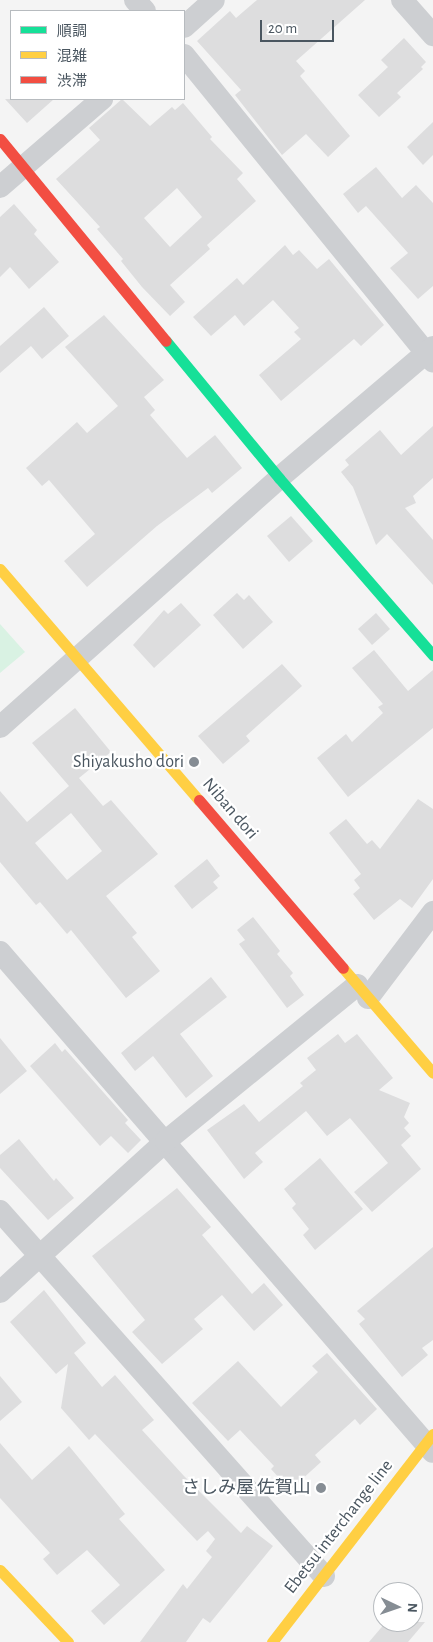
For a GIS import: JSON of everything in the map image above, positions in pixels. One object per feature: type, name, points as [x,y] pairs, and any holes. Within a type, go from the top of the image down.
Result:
[{"type":"street","points":[[135,0],[145,10]]},
{"type":"street","points":[[185,26],[214,0]]},
{"type":"street","points":[[402,0],[433,36]]},
{"type":"street","points":[[0,727],[279,478],[431,354],[185,56]]},
{"type":"street","points":[[0,187],[101,100]]},
{"type":"street","points":[[0,139],[25,166],[279,478],[433,655]]},
{"type":"street","name":"Niban dori","points":[[0,569],[433,1073]]},
{"type":"street","points":[[0,1292],[42,1257],[166,1141],[363,991],[433,912]]},
{"type":"street","points":[[0,952],[431,1443]]},
{"type":"street","points":[[0,1211],[324,1576]]},
{"type":"street","name":"Ebetsu interchange line","points":[[272,1642],[431,1443]]},
{"type":"street","points":[[0,1570],[68,1642]]},
{"type":"green space","points":[[0,624],[25,652],[0,673]]},
{"type":"building","points":[[257,0],[365,0],[296,61],[305,71],[300,76],[350,136],[328,157],[306,134],[282,155],[235,95],[241,90],[197,41],[230,11],[236,18]]},
{"type":"building","points":[[404,38],[426,62],[421,67],[423,69],[397,93],[401,97],[379,117],[358,95],[388,67],[381,60]]},
{"type":"building","points":[[5,99],[53,100],[27,123]]},
{"type":"building","points":[[121,100],[150,126],[172,107],[175,110],[183,103],[212,137],[210,139],[243,173],[237,179],[256,201],[207,245],[210,249],[170,285],[185,302],[170,316],[142,287],[121,261],[123,259],[97,229],[100,227],[56,179],[100,140],[89,128]],"holes":[[[177,188],[202,217],[170,247],[144,218]]]},
{"type":"building","points":[[433,122],[433,155],[423,165],[407,147]]},
{"type":"building","points":[[376,167],[402,198],[416,185],[433,203],[433,286],[418,299],[390,268],[408,253],[366,206],[358,213],[343,194]]},
{"type":"building","points":[[14,204],[37,230],[34,234],[59,262],[29,289],[10,267],[0,277],[0,217]]},
{"type":"building","points":[[285,245],[293,255],[299,250],[317,269],[329,259],[384,325],[361,346],[354,339],[281,401],[259,375],[301,339],[294,332],[299,328],[273,300],[244,326],[235,315],[211,336],[193,317],[237,278],[243,285]]},
{"type":"building","points":[[44,307],[69,336],[42,359],[31,346],[0,373],[0,346]]},
{"type":"building","points":[[104,315],[164,380],[144,397],[155,410],[150,415],[187,458],[215,435],[242,468],[212,493],[208,488],[157,526],[87,587],[64,561],[95,534],[49,480],[42,486],[26,468],[77,422],[87,433],[118,406],[65,347]]},
{"type":"building","points":[[433,426],[433,478],[413,496],[416,503],[405,508],[433,540],[433,585],[387,534],[376,545],[353,487],[341,472],[349,465],[345,460],[380,430],[401,455]]},
{"type":"building","points":[[291,516],[313,541],[289,562],[267,536]]},
{"type":"building","points":[[237,593],[244,600],[249,595],[273,622],[243,649],[213,615]]},
{"type":"building","points":[[181,603],[201,625],[154,668],[133,645],[164,610],[168,614]]},
{"type":"building","points":[[376,613],[390,629],[372,645],[358,629]]},
{"type":"building","points":[[374,650],[408,691],[433,670],[433,728],[348,797],[317,758],[346,734],[352,742],[383,713],[378,707],[383,704],[352,668]]},
{"type":"building","points":[[282,664],[302,686],[246,736],[250,741],[223,764],[198,736]]},
{"type":"building","points":[[75,708],[111,752],[79,778],[103,806],[111,800],[158,854],[106,896],[137,933],[132,937],[160,971],[126,998],[71,930],[67,934],[40,902],[36,905],[0,862],[0,791],[27,822],[69,786],[32,743]],"holes":[[[71,813],[102,851],[67,880],[35,843]]]},
{"type":"building","points":[[418,799],[433,809],[433,879],[412,908],[400,899],[374,920],[353,894],[360,888],[354,880],[361,874],[329,833],[346,819],[367,844],[372,840],[380,849]]},
{"type":"building","points":[[207,859],[220,876],[213,882],[218,888],[192,909],[174,886]]},
{"type":"building","points":[[253,917],[280,951],[277,954],[293,973],[290,976],[304,995],[287,1008],[239,944],[245,940],[237,930]]},
{"type":"building","points":[[211,977],[227,997],[180,1034],[213,1076],[186,1098],[153,1056],[135,1071],[121,1053]]},
{"type":"building","points":[[338,1034],[345,1043],[357,1034],[393,1078],[379,1090],[410,1103],[404,1117],[409,1123],[404,1128],[411,1136],[401,1145],[421,1169],[372,1212],[354,1192],[388,1163],[350,1118],[327,1136],[306,1111],[255,1153],[263,1162],[244,1179],[207,1130],[244,1104],[259,1122],[303,1086],[300,1083],[316,1070],[307,1058]]},
{"type":"building","points":[[0,1038],[27,1071],[0,1094]]},
{"type":"building","points":[[55,1043],[62,1052],[65,1049],[128,1120],[125,1123],[141,1140],[128,1153],[111,1136],[100,1146],[30,1066]]},
{"type":"building","points":[[19,1139],[54,1181],[56,1178],[74,1198],[48,1220],[0,1168],[0,1155]]},
{"type":"building","points":[[320,1158],[363,1209],[315,1250],[303,1235],[309,1229],[292,1208],[296,1204],[284,1189]]},
{"type":"building","points":[[177,1188],[211,1227],[202,1235],[252,1294],[264,1283],[283,1305],[254,1331],[222,1295],[194,1319],[203,1329],[162,1364],[132,1332],[145,1320],[92,1256]]},
{"type":"building","points":[[433,1247],[433,1340],[422,1348],[428,1355],[402,1377],[359,1324],[365,1319],[357,1311]]},
{"type":"building","points":[[44,1290],[86,1343],[74,1353],[102,1387],[115,1375],[154,1420],[142,1430],[184,1476],[241,1533],[247,1526],[273,1546],[210,1623],[203,1618],[186,1642],[140,1642],[183,1584],[187,1589],[212,1557],[206,1551],[215,1539],[208,1531],[197,1541],[95,1434],[89,1440],[61,1408],[68,1364],[56,1374],[10,1322]]},
{"type":"building","points":[[327,1353],[377,1409],[360,1425],[355,1419],[315,1455],[321,1462],[290,1490],[271,1469],[274,1466],[240,1430],[228,1441],[192,1403],[238,1361],[281,1407],[318,1372],[312,1366]]},
{"type":"building","points":[[0,1376],[22,1402],[0,1421]]},
{"type":"building","points":[[0,1443],[32,1480],[69,1446],[125,1514],[119,1519],[165,1570],[104,1625],[91,1611],[120,1585],[87,1550],[57,1575],[43,1559],[50,1553],[0,1498]]},
{"type":"building","points":[[378,1632],[416,1632],[408,1642],[369,1642]]},
{"type":"traffic: fast","points":[[166,341],[279,478],[433,655]]},
{"type":"traffic: slow","points":[[0,569],[199,800]]},
{"type":"traffic: slow","points":[[343,968],[433,1073]]},
{"type":"traffic: slow","points":[[272,1642],[433,1434]]},
{"type":"traffic: slow","points":[[0,1570],[68,1642]]},
{"type":"traffic: jam","points":[[0,139],[166,341]]},
{"type":"traffic: jam","points":[[199,800],[343,968]]},
{"type":"place","name":"Shiyakusho dori","points":[[194,762]]},
{"type":"place","name":"さしみ屋 佐賀山","points":[[321,1488]]}]
